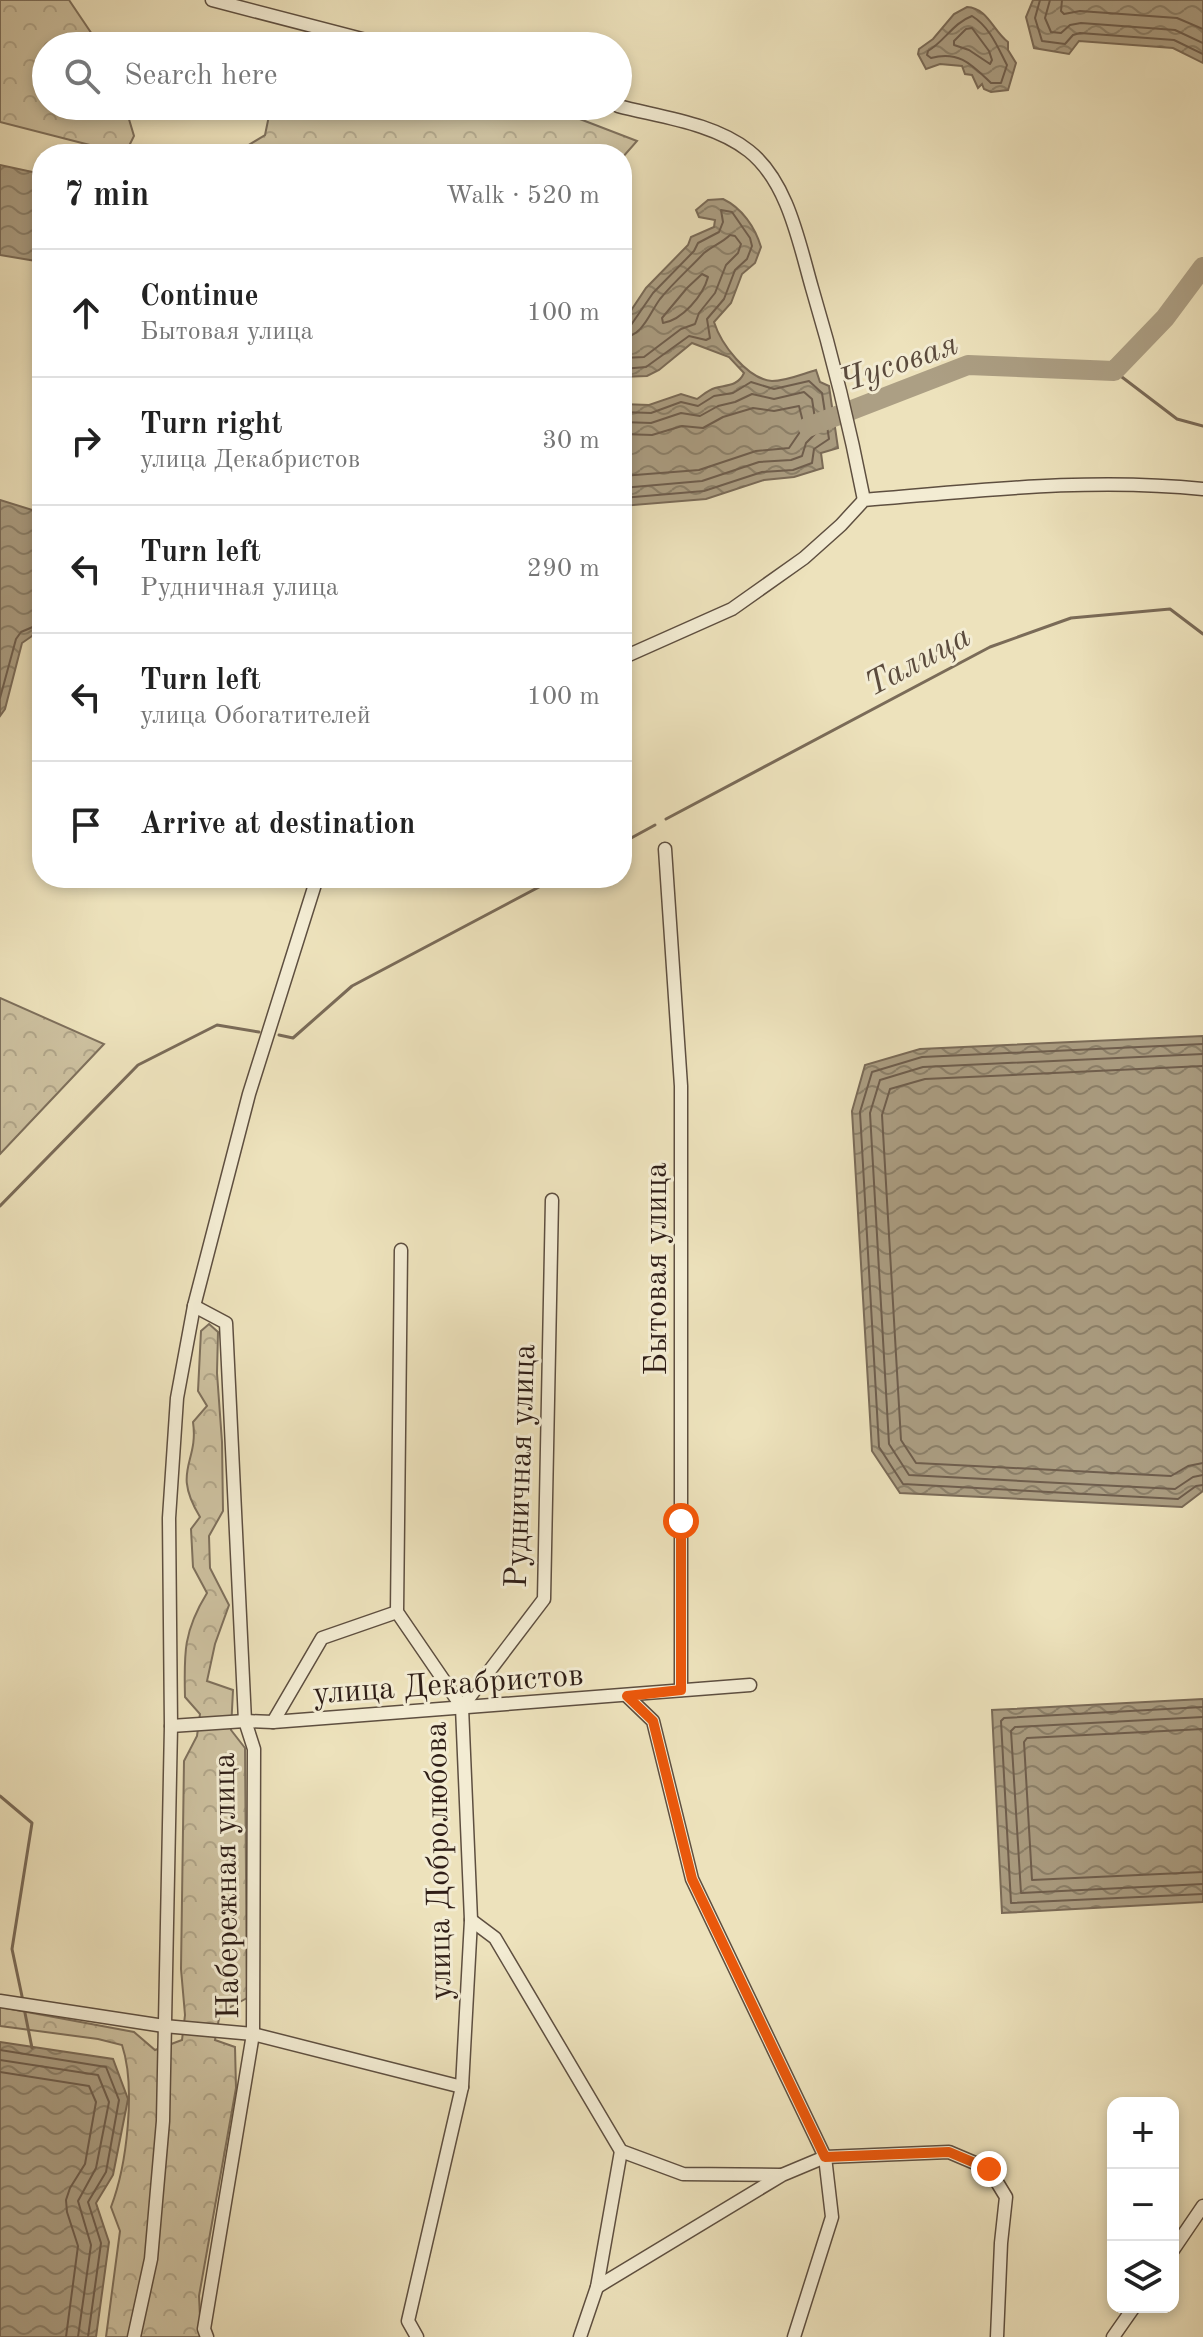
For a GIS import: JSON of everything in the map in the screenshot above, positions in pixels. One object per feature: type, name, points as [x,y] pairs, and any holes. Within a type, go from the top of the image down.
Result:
[{"type":"street","points":[[212,0],[335,32]]},
{"type":"street","points":[[632,110],[708,130],[736,142],[752,154],[777,186],[794,228],[834,361],[864,500]]},
{"type":"street","points":[[632,654],[732,609],[804,558],[864,500],[1108,482],[1203,489]]},
{"type":"street","name":"Бытовая улица","points":[[665,849],[681,1086],[681,1690]]},
{"type":"street","points":[[134,2337],[151,2259],[163,2121],[171,1726],[169,1518],[177,1398],[194,1306],[249,1094],[314,888]]},
{"type":"street","name":"Рудничная улица","points":[[462,1707],[544,1599],[552,1200]]},
{"type":"street","points":[[273,1722],[322,1638],[397,1612],[401,1250]]},
{"type":"street","name":"Набережная улица","points":[[194,1306],[226,1323],[245,1721],[254,1749],[253,2034],[204,2329],[207,2337]]},
{"type":"street","name":"улица Добролюбова","points":[[397,1612],[462,1707],[471,1920],[462,2087],[408,2321],[417,2337]]},
{"type":"street","name":"улица Декабристов","points":[[171,1726],[273,1722],[750,1685]]},
{"type":"street","points":[[627,1696],[653,1721],[692,1879],[825,2157],[832,2217],[794,2337]]},
{"type":"street","points":[[471,1920],[495,1938],[621,2151],[683,2174],[782,2175]]},
{"type":"street","points":[[0,2001],[164,2026],[253,2034],[462,2087]]},
{"type":"street","points":[[580,2337],[597,2287],[621,2151]]},
{"type":"street","points":[[597,2287],[782,2175],[825,2157],[949,2152],[989,2169],[1006,2197],[997,2337]]},
{"type":"street","points":[[1179,2241],[1203,2206]]},
{"type":"street","points":[[1113,2337],[1130,2313]]},
{"type":"green space","points":[[0,0],[69,0],[91,32],[32,32],[32,120],[129,120],[134,136],[130,144],[86,144],[0,122]]},
{"type":"green space","points":[[268,120],[582,120],[637,141],[632,147],[632,144],[250,144],[265,135]]},
{"type":"green space","points":[[0,998],[104,1044],[0,1154]]},
{"type":"green space","points":[[209,1324],[218,1332],[223,1511],[209,1536],[210,1568],[229,1605],[215,1644],[207,1681],[233,1690],[231,1730],[245,1748],[247,1998],[220,2013],[215,2040],[235,2047],[236,2088],[199,2296],[201,2337],[106,2337],[120,2231],[111,2207],[128,2126],[128,2082],[122,2045],[0,2026],[0,2007],[134,2032],[155,2050],[182,2040],[185,2015],[181,1969],[184,1761],[197,1736],[200,1714],[185,1697],[185,1655],[193,1620],[207,1593],[193,1567],[191,1529],[200,1517],[192,1501],[187,1477],[193,1448],[193,1422],[207,1406],[198,1391],[201,1331]]},
{"type":"water","points":[[1033,0],[1203,0],[1203,63],[1173,48],[1079,41],[1069,54],[1034,48],[1026,17]]},
{"type":"water","points":[[967,7],[980,11],[1008,42],[1008,50],[1016,63],[1008,90],[991,92],[984,89],[982,84],[978,88],[972,75],[965,74],[962,66],[940,64],[926,69],[918,54],[919,49],[933,39],[954,14]]},
{"type":"water","points":[[0,165],[32,172],[32,260],[0,255]]},
{"type":"water","points":[[723,199],[736,207],[747,219],[761,247],[755,263],[742,274],[731,303],[714,322],[717,331],[736,359],[763,379],[783,380],[816,370],[820,382],[829,386],[838,448],[821,453],[823,468],[794,477],[764,480],[706,499],[632,505],[632,404],[649,405],[681,394],[697,399],[712,389],[735,383],[744,373],[729,357],[692,343],[659,370],[647,376],[632,377],[632,309],[646,288],[688,245],[691,237],[714,227],[715,220],[699,217],[696,210],[708,200]]},
{"type":"water","points":[[0,500],[32,510],[32,636],[22,643],[5,709],[0,716]]},
{"type":"water","points":[[1203,1036],[1203,1491],[1182,1507],[900,1493],[872,1451],[852,1111],[865,1065],[920,1049]]},
{"type":"water","points":[[1203,1699],[1203,1902],[1002,1913],[992,1710]]},
{"type":"water","points":[[0,2042],[113,2059],[128,2099],[113,2175],[96,2203],[109,2242],[96,2337],[0,2337]]},
{"type":"waterway","name":"Чусовая","points":[[808,427],[968,365],[1114,371],[1165,318],[1203,267]]},
{"type":"waterway","points":[[1114,371],[1177,419],[1203,426]]},
{"type":"waterway","name":"Талица","points":[[666,819],[990,647],[1071,618],[1170,609],[1203,634]]},
{"type":"waterway","name":"Талица","points":[[632,838],[655,825]]},
{"type":"waterway","name":"Талица","points":[[279,1035],[293,1038],[352,986],[537,888]]},
{"type":"waterway","name":"Талица","points":[[0,1206],[138,1065],[217,1025],[259,1032]]},
{"type":"waterway","name":"Талица","points":[[0,1796],[32,1823],[12,1949],[23,2001]]},
{"type":"waterway","name":"Талица","points":[[24,2008],[32,2048]]},
{"type":"route","points":[[681,1521],[681,1690],[627,1696],[653,1721],[692,1879],[825,2157],[949,2152],[989,2169]]}]
